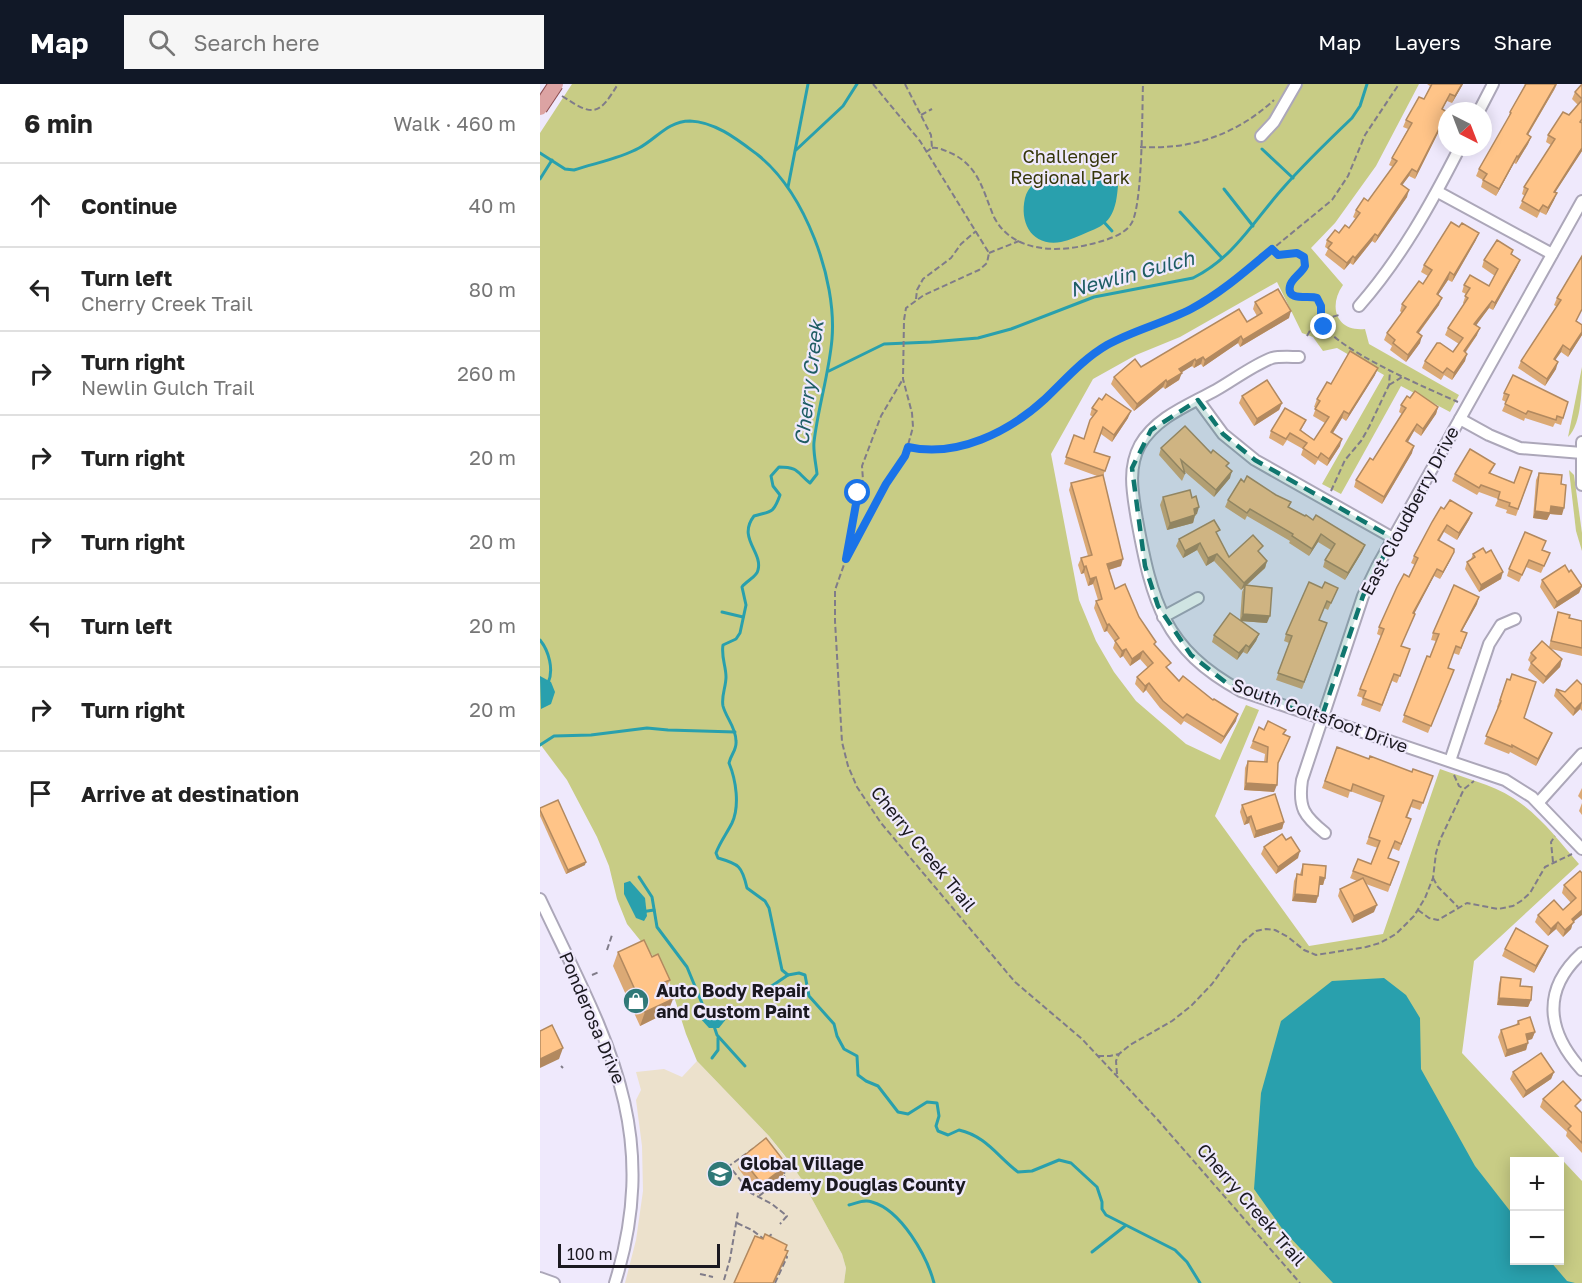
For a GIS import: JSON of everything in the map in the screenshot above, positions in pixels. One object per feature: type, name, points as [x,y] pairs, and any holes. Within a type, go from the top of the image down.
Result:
[{"type":"main road","points":[[540,108],[558,89]]},
{"type":"street","points":[[1261,136],[1275,122],[1296,84]]},
{"type":"street","points":[[1484,102],[1493,84]]},
{"type":"street","points":[[1359,306],[1401,254],[1438,192],[1456,156]]},
{"type":"street","points":[[1438,192],[1552,254]]},
{"type":"street","name":"East Cloudberry Drive","points":[[1325,832],[1304,814],[1300,790],[1304,771],[1363,596],[1393,538],[1582,201]]},
{"type":"street","name":"South Coltsfoot Drive","points":[[1299,357],[1273,358],[1169,416],[1151,430],[1137,451],[1132,468],[1132,490],[1145,566],[1163,617],[1191,655],[1229,685],[1452,767],[1505,780],[1539,802],[1578,851]]},
{"type":"street","points":[[1198,400],[1223,434],[1255,460],[1393,538]]},
{"type":"street","points":[[1460,418],[1489,435],[1520,448],[1582,453]]},
{"type":"street","points":[[1582,442],[1582,485]]},
{"type":"street","points":[[1163,617],[1198,598]]},
{"type":"street","points":[[1452,767],[1489,644],[1501,625],[1515,619]]},
{"type":"street","points":[[1539,802],[1582,754]]},
{"type":"street","name":"Ponderosa Drive","points":[[540,898],[609,1049],[627,1106],[633,1159],[633,1191],[626,1240],[615,1283]]},
{"type":"street","points":[[1582,953],[1565,972],[1558,986],[1554,1006],[1556,1030],[1561,1043],[1567,1054],[1582,1070]]},
{"type":"street","points":[[540,1278],[554,1283]]},
{"type":"path","points":[[558,89],[585,110],[594,110],[605,103],[618,84]]},
{"type":"path","points":[[873,84],[913,131],[989,253],[987,263],[980,270],[916,300]]},
{"type":"path","points":[[905,84],[931,135],[932,148]]},
{"type":"path","points":[[926,152],[937,147],[958,157],[974,170],[1000,226],[1019,242],[1041,248],[1077,247],[1095,243],[1126,229],[1133,220],[1137,203],[1143,84]]},
{"type":"path","points":[[908,447],[920,450],[946,450],[971,443],[1006,428],[1037,405],[1096,352],[1126,336],[1198,305],[1231,283],[1325,207],[1338,193],[1348,176],[1365,135],[1399,84]]},
{"type":"path","points":[[1140,147],[1190,145],[1220,136],[1255,116],[1278,96]]},
{"type":"path","points":[[921,115],[932,109]]},
{"type":"path","name":"Cherry Creek Trail","points":[[976,231],[961,244],[951,258],[923,279],[917,290],[916,300],[906,308],[903,379],[913,422],[908,447],[846,559],[835,590],[842,742],[857,787],[881,823],[1015,982],[1066,1024],[1098,1056],[1206,1174],[1300,1283]]},
{"type":"path","points":[[989,253],[1019,242]]},
{"type":"path","points":[[1272,249],[1278,255],[1297,253],[1304,257],[1305,266],[1290,284],[1289,290],[1296,297],[1317,298],[1321,306],[1324,327],[1337,339],[1390,371],[1458,402]]},
{"type":"path","points":[[1307,336],[1318,319],[1339,315]]},
{"type":"path","points":[[1318,322],[1323,323]]},
{"type":"path","points":[[1331,491],[1346,460],[1365,436],[1389,385],[1390,371]]},
{"type":"path","points":[[1389,385],[1402,377]]},
{"type":"path","points":[[846,559],[858,491],[863,480],[862,466],[881,416],[903,379]]},
{"type":"path","points":[[1452,767],[1459,786],[1464,789]]},
{"type":"path","points":[[1098,1056],[1119,1054],[1130,1045],[1172,1021],[1191,1006],[1212,984],[1242,943],[1256,931],[1275,930],[1304,950],[1316,955],[1366,947],[1389,939],[1402,929],[1418,910],[1433,878],[1440,840],[1464,789],[1475,779]]},
{"type":"path","points":[[1553,862],[1551,842],[1556,835]]},
{"type":"path","points":[[1418,910],[1429,918],[1438,920],[1470,902],[1494,909],[1513,906],[1527,896],[1544,868],[1578,851]]},
{"type":"path","points":[[1433,878],[1438,887],[1458,907]]},
{"type":"path","points":[[606,950],[612,935]]},
{"type":"path","points":[[592,975],[599,972]]},
{"type":"path","points":[[1117,1077],[1115,1068],[1119,1054]]},
{"type":"path","points":[[752,1156],[764,1146],[760,1142],[729,1166],[751,1193],[787,1216],[780,1224]]},
{"type":"path","points":[[759,1196],[786,1175],[782,1169]]},
{"type":"path","points":[[724,1281],[738,1212]]},
{"type":"path","points":[[736,1222],[765,1240]]},
{"type":"path","points":[[761,1243],[772,1233]]},
{"type":"path","points":[[775,1283],[787,1257],[778,1251]]},
{"type":"path","points":[[700,1274],[713,1277]]},
{"type":"highlighted area","points":[[1198,400],[1223,434],[1255,460],[1393,538],[1363,596],[1321,719],[1229,685],[1191,655],[1158,606],[1145,566],[1132,468],[1151,430]]},
{"type":"shaded area","name":"Global Village Academy Douglas County","points":[[697,1061],[769,1136],[800,1177],[842,1254],[846,1268],[844,1283],[625,1283],[636,1240],[643,1191],[642,1146],[636,1100],[641,1090],[636,1072],[664,1069],[682,1077]]},
{"type":"green space","name":"Challenger Regional Park","points":[[572,84],[1419,84],[1376,166],[1335,223],[1311,248],[1343,285],[1336,301],[1336,309],[1341,322],[1355,329],[1365,329],[1369,344],[1459,395],[1450,412],[1401,386],[1341,494],[1322,484],[1384,375],[1337,348],[1323,351],[1313,337],[1302,333],[1277,282],[1180,337],[1136,355],[1093,379],[1051,454],[1079,600],[1096,641],[1114,672],[1136,701],[1186,744],[1220,760],[1246,705],[1259,710],[1215,816],[1309,946],[1383,934],[1440,769],[1487,785],[1522,804],[1540,820],[1579,864],[1474,961],[1462,1053],[1560,1157],[1510,1157],[1510,1265],[1564,1265],[1564,1162],[1582,1181],[1582,1283],[844,1283],[846,1268],[842,1254],[800,1177],[769,1136],[697,1061],[669,981],[627,924],[617,899],[609,866],[597,837],[567,780],[540,744],[540,133]]},
{"type":"green space","points":[[1582,367],[1579,414],[1573,431],[1568,437]]},
{"type":"green space","points":[[1569,470],[1574,475],[1582,533],[1582,551],[1576,531]]},
{"type":"water","points":[[1047,178],[1079,181],[1111,179],[1118,186],[1115,206],[1110,217],[1097,228],[1061,242],[1051,243],[1036,237],[1026,225],[1025,198],[1033,185]]},
{"type":"water","points":[[540,676],[551,682],[555,692],[551,704],[541,709]]},
{"type":"water","points":[[630,881],[645,898],[647,916],[644,921],[636,918],[624,894],[624,883]]},
{"type":"water","points":[[1384,978],[1406,995],[1420,1018],[1421,1069],[1475,1166],[1510,1211],[1510,1265],[1553,1265],[1567,1281],[1575,1283],[1333,1283],[1283,1230],[1254,1189],[1261,1093],[1281,1021],[1332,981]]},
{"type":"water","points":[[711,1009],[731,1013],[719,1028],[709,1028],[700,1018],[702,1011]]},
{"type":"building","points":[[1432,84],[1462,84],[1455,96],[1450,94],[1446,102],[1438,102],[1438,131],[1417,172],[1412,169],[1401,184],[1409,190],[1378,236],[1375,234],[1355,258],[1353,256],[1347,263],[1328,248],[1332,243],[1327,240],[1335,230],[1339,233],[1345,225],[1349,228],[1360,213],[1356,210],[1364,198],[1368,201],[1397,161],[1392,158],[1412,123],[1406,120],[1419,97],[1424,99]]},
{"type":"building","points":[[1526,84],[1556,84],[1527,134],[1531,137],[1517,156],[1499,189],[1483,180],[1487,174],[1479,169],[1486,156],[1492,156],[1492,146]]},
{"type":"building","points":[[1582,84],[1582,99],[1575,92]]},
{"type":"building","points":[[1582,100],[1580,122],[1582,123],[1582,148],[1554,192],[1557,193],[1548,208],[1543,205],[1539,211],[1522,201],[1528,189],[1524,187],[1555,139],[1548,135],[1563,112],[1569,115]]},
{"type":"building","points":[[1451,222],[1459,227],[1462,223],[1479,233],[1454,275],[1450,272],[1437,294],[1442,298],[1417,332],[1422,336],[1408,355],[1393,343],[1395,340],[1387,333],[1406,307],[1402,304],[1419,281],[1423,284],[1432,270],[1424,265]]},
{"type":"building","points":[[1497,240],[1513,250],[1511,254],[1520,260],[1495,303],[1492,301],[1474,324],[1480,328],[1464,351],[1467,354],[1454,373],[1447,368],[1443,373],[1425,361],[1437,343],[1453,352],[1463,338],[1448,328],[1468,298],[1465,296],[1470,288],[1464,285],[1470,275],[1489,286],[1498,269],[1484,260]]},
{"type":"building","points":[[1582,256],[1582,309],[1576,321],[1582,325],[1582,332],[1570,350],[1563,345],[1554,359],[1558,362],[1547,379],[1521,361],[1561,300],[1557,298]]},
{"type":"building","points":[[1278,289],[1291,311],[1243,340],[1241,336],[1205,360],[1203,357],[1196,361],[1195,359],[1179,369],[1182,373],[1167,382],[1166,380],[1137,404],[1114,377],[1135,359],[1141,367],[1239,309],[1247,322],[1262,313],[1255,302]]},
{"type":"building","points":[[1350,351],[1378,368],[1349,414],[1344,411],[1331,432],[1342,439],[1329,459],[1321,453],[1318,458],[1303,448],[1307,443],[1290,433],[1286,439],[1271,431],[1285,408],[1306,420],[1300,430],[1314,440],[1329,417],[1315,409],[1320,401],[1317,399],[1327,382],[1331,384]]},
{"type":"building","points":[[1513,375],[1568,402],[1563,418],[1557,416],[1556,420],[1528,411],[1526,414],[1505,404],[1509,395],[1504,393]]},
{"type":"building","points":[[1267,380],[1282,403],[1257,419],[1242,396]]},
{"type":"building","points":[[1415,391],[1438,407],[1423,429],[1417,424],[1406,441],[1414,446],[1384,497],[1356,480],[1370,458],[1373,460],[1406,408],[1401,405],[1407,396],[1410,398]]},
{"type":"building","points":[[1106,394],[1131,411],[1114,435],[1103,427],[1094,452],[1110,457],[1105,471],[1066,457],[1074,435],[1084,439],[1090,420],[1097,411],[1092,408],[1099,398],[1102,400]]},
{"type":"building","points":[[1185,426],[1211,453],[1213,450],[1229,463],[1226,466],[1232,471],[1216,490],[1181,460],[1185,474],[1161,448]]},
{"type":"building","points":[[1470,449],[1495,464],[1489,473],[1514,483],[1520,467],[1532,471],[1518,509],[1498,499],[1500,492],[1481,485],[1479,488],[1455,474]]},
{"type":"building","points":[[1539,473],[1562,475],[1561,484],[1566,485],[1564,508],[1551,506],[1550,513],[1535,511]]},
{"type":"building","points":[[1103,475],[1123,559],[1107,564],[1115,589],[1125,584],[1139,617],[1156,642],[1154,644],[1171,663],[1166,667],[1179,681],[1183,676],[1213,700],[1238,714],[1224,737],[1187,714],[1183,718],[1163,701],[1149,683],[1145,686],[1137,677],[1153,663],[1143,651],[1132,659],[1126,649],[1122,651],[1115,641],[1119,638],[1109,624],[1107,625],[1096,601],[1102,599],[1096,577],[1090,579],[1081,558],[1092,555],[1071,483]]},
{"type":"building","points":[[1247,476],[1291,502],[1288,507],[1313,520],[1316,515],[1365,545],[1348,573],[1325,560],[1335,544],[1321,534],[1312,549],[1292,536],[1293,534],[1250,509],[1247,513],[1228,500],[1241,479],[1244,482]]},
{"type":"building","points":[[1190,490],[1192,498],[1196,496],[1199,507],[1194,509],[1195,515],[1170,523],[1163,497]]},
{"type":"building","points":[[1450,500],[1472,513],[1459,533],[1447,525],[1438,540],[1454,549],[1454,552],[1443,572],[1437,569],[1413,613],[1415,614],[1401,646],[1410,649],[1400,676],[1394,674],[1382,705],[1363,698],[1366,691],[1360,689],[1384,629],[1379,627],[1404,574],[1409,577],[1418,558],[1414,556],[1432,522],[1441,507],[1444,509]]},
{"type":"building","points":[[1214,520],[1220,530],[1216,532],[1229,557],[1253,535],[1263,546],[1258,551],[1267,561],[1244,583],[1217,554],[1208,558],[1200,543],[1185,551],[1179,539]]},
{"type":"building","points":[[1525,532],[1546,541],[1542,550],[1550,553],[1544,566],[1529,560],[1522,575],[1509,569]]},
{"type":"building","points":[[1483,548],[1486,553],[1491,550],[1503,572],[1481,585],[1467,562],[1475,557],[1473,554]]},
{"type":"building","points":[[1565,565],[1582,586],[1557,602],[1542,580]]},
{"type":"building","points":[[1309,582],[1322,588],[1325,582],[1338,588],[1331,603],[1327,601],[1319,620],[1327,623],[1304,682],[1278,673],[1292,636],[1286,634]]},
{"type":"building","points":[[1245,585],[1272,588],[1270,616],[1243,614]]},
{"type":"building","points":[[1454,585],[1479,597],[1461,631],[1467,633],[1461,648],[1456,646],[1448,668],[1454,670],[1431,726],[1404,715],[1427,656],[1430,657],[1439,634],[1433,633]]},
{"type":"building","points":[[1558,612],[1582,621],[1582,648],[1551,641]]},
{"type":"building","points":[[1230,613],[1259,634],[1249,647],[1246,645],[1239,653],[1214,635]]},
{"type":"building","points":[[1542,641],[1562,659],[1546,677],[1531,663],[1536,658],[1531,653]]},
{"type":"building","points":[[1512,674],[1536,682],[1524,718],[1552,733],[1538,759],[1512,745],[1512,747],[1486,736],[1501,701],[1507,679],[1510,680]]},
{"type":"building","points":[[1577,680],[1582,685],[1582,702],[1575,709],[1556,689],[1565,692]]},
{"type":"building","points":[[1268,721],[1286,730],[1283,734],[1290,737],[1278,763],[1277,785],[1246,783],[1248,761],[1267,762],[1268,747],[1253,741],[1259,727],[1264,730]]},
{"type":"building","points":[[1337,747],[1369,759],[1370,756],[1412,772],[1413,769],[1433,776],[1423,803],[1413,800],[1406,817],[1411,819],[1401,844],[1395,841],[1388,858],[1399,862],[1390,885],[1353,871],[1358,859],[1371,864],[1380,841],[1369,837],[1384,796],[1353,784],[1351,791],[1325,781]]},
{"type":"building","points":[[1275,794],[1284,822],[1256,831],[1251,816],[1247,818],[1242,805]]},
{"type":"building","points":[[558,800],[586,862],[568,870],[540,810]]},
{"type":"building","points":[[1282,834],[1286,840],[1291,837],[1300,851],[1278,867],[1264,847]]},
{"type":"building","points":[[1303,864],[1326,866],[1325,878],[1320,877],[1318,896],[1295,894],[1297,874],[1302,875]]},
{"type":"building","points":[[1580,871],[1582,873],[1582,910],[1565,930],[1558,922],[1551,929],[1538,915],[1554,900],[1563,910],[1576,898],[1564,885]]},
{"type":"building","points":[[1363,878],[1377,905],[1354,916],[1340,889]]},
{"type":"building","points":[[1516,928],[1548,946],[1536,966],[1505,949]]},
{"type":"building","points":[[644,940],[652,957],[658,954],[670,980],[665,982],[673,999],[645,1012],[618,952]]},
{"type":"building","points":[[1501,977],[1521,979],[1520,986],[1532,987],[1531,1000],[1499,998]]},
{"type":"building","points":[[1530,1017],[1535,1032],[1526,1034],[1528,1043],[1507,1050],[1501,1030],[1519,1024],[1518,1021]]},
{"type":"building","points":[[552,1025],[563,1048],[540,1059],[540,1031]]},
{"type":"building","points":[[1541,1053],[1554,1072],[1526,1091],[1513,1072]]},
{"type":"building","points":[[1563,1081],[1581,1100],[1575,1106],[1582,1113],[1582,1143],[1568,1129],[1571,1126],[1543,1099]]},
{"type":"building","points":[[766,1138],[787,1165],[762,1184],[741,1158]]},
{"type":"building","points":[[765,1234],[787,1245],[785,1250],[788,1251],[773,1283],[734,1283],[755,1236],[763,1239]]},
{"type":"waterway","points":[[788,187],[808,84]]},
{"type":"waterway","points":[[796,150],[843,106],[857,84]]},
{"type":"waterway","name":"Newlin Gulch","points":[[829,371],[884,344],[978,338],[1011,329],[1094,297],[1193,278],[1221,260],[1232,249],[1292,178],[1352,118],[1360,106],[1367,84]]},
{"type":"waterway","name":"Cherry Creek","points":[[540,153],[565,169],[574,170],[631,152],[675,124],[690,121],[718,128],[758,155],[775,171],[803,214],[815,239],[823,264],[829,290],[832,339],[814,442],[817,474],[810,483],[790,468],[779,467],[771,476],[773,486],[780,495],[773,509],[754,516],[749,524],[749,538],[759,563],[758,570],[756,575],[742,587],[746,605],[740,633],[736,639],[723,645],[726,677],[723,706],[736,736],[736,747],[729,763],[734,777],[736,809],[732,823],[716,853],[718,858],[735,864],[741,870],[747,888],[765,901],[769,908],[782,970],[788,975],[799,973],[805,975],[809,996],[834,1024],[844,1049],[857,1056],[858,1075],[878,1086],[898,1112],[908,1114],[927,1102],[937,1103],[939,1116],[936,1126],[938,1131],[948,1135],[959,1130],[977,1137],[1018,1172],[1032,1171],[1059,1160],[1071,1163],[1097,1187],[1102,1209],[1106,1215],[1175,1250],[1187,1262],[1200,1283]]},
{"type":"waterway","points":[[1262,149],[1293,178]]},
{"type":"waterway","points":[[540,179],[552,160]]},
{"type":"waterway","points":[[1224,189],[1253,226]]},
{"type":"waterway","points":[[1180,212],[1222,258]]},
{"type":"waterway","points":[[1103,221],[1112,231]]},
{"type":"waterway","points":[[722,612],[743,617]]},
{"type":"waterway","points":[[540,640],[550,661],[551,672],[548,683]]},
{"type":"waterway","points":[[540,745],[554,736],[591,735],[647,728],[735,732]]},
{"type":"waterway","points":[[639,877],[652,897],[657,927],[687,967],[706,1013]]},
{"type":"waterway","points":[[641,912],[654,910]]},
{"type":"waterway","points":[[760,994],[788,975]]},
{"type":"waterway","points":[[714,1026],[717,1035],[745,1066]]},
{"type":"waterway","points":[[712,1058],[718,1050],[718,1038]]},
{"type":"waterway","points":[[849,1205],[869,1201],[893,1214],[903,1224],[919,1248],[934,1283]]},
{"type":"waterway","points":[[1092,1252],[1125,1226]]},
{"type":"place","name":"Auto Body Repair and Custom Paint","points":[[636,1001]]},
{"type":"place","name":"Global Village Academy Douglas County","points":[[720,1174]]},
{"type":"route","points":[[858,493],[846,547],[846,559],[908,447],[920,450],[946,450],[985,438],[1006,428],[1024,417],[1096,352],[1126,336],[1191,309],[1231,283],[1272,249],[1278,255],[1297,253],[1304,257],[1306,261],[1303,271],[1290,284],[1289,290],[1296,297],[1317,298],[1322,310],[1321,317],[1325,320],[1324,327]]}]
